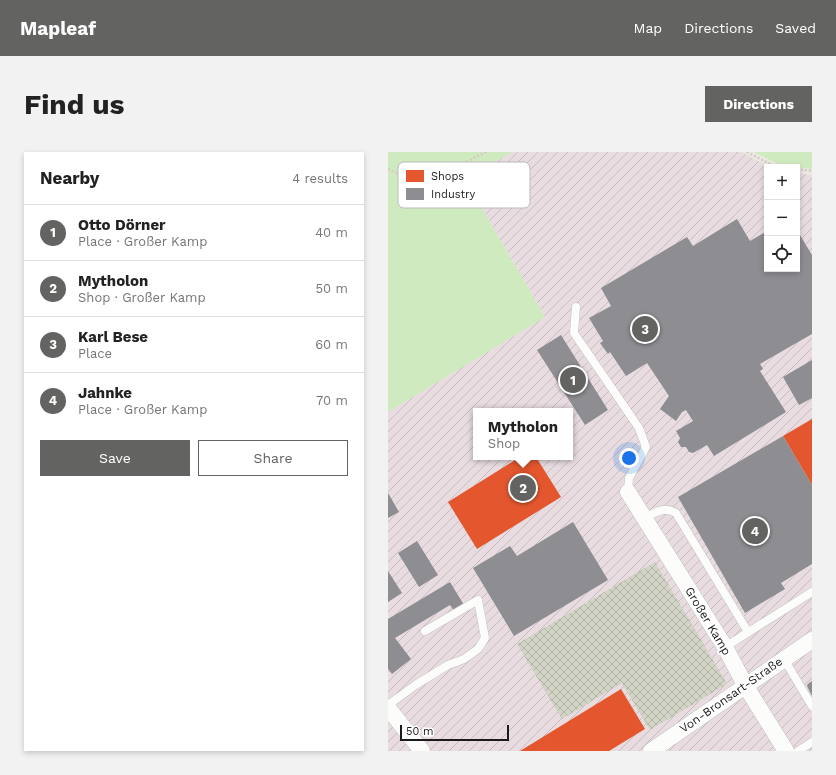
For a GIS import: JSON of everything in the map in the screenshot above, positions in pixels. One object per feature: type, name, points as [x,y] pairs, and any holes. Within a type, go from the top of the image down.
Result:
[{"type":"street","name":"Großer Kamp","points":[[628,492],[725,647],[745,685],[786,751]]},
{"type":"street","name":"Von-Bronsart-Straße","points":[[651,751],[812,640]]},
{"type":"street","points":[[388,707],[422,751]]},
{"type":"lane","points":[[576,307],[574,333],[638,428],[646,447],[629,478],[628,492]]},
{"type":"lane","points":[[644,518],[661,509],[669,509],[676,512],[748,632]]},
{"type":"lane","points":[[725,647],[812,592]]},
{"type":"lane","points":[[388,707],[417,684],[448,665],[464,659],[478,649],[485,638],[478,600],[425,631]]},
{"type":"lane","points":[[784,659],[812,706]]},
{"type":"lane","points":[[798,751],[812,742]]},
{"type":"path","points":[[466,162],[486,152]]},
{"type":"path","points":[[747,152],[770,164]]},
{"type":"path","points":[[388,169],[398,174]]},
{"type":"path","points":[[800,169],[812,170]]},
{"type":"shaded area","points":[[513,152],[741,152],[764,164],[764,272],[800,272],[800,173],[812,175],[812,751],[388,751],[388,412],[545,317],[482,208],[530,208],[530,162],[495,162]]},
{"type":"shaded area","points":[[655,562],[727,684],[650,730],[622,683],[562,719],[517,644]]},
{"type":"green space","points":[[388,152],[513,152],[495,162],[398,162],[398,208],[482,208],[545,317],[388,412]]},
{"type":"green space","points":[[754,152],[812,152],[812,169],[800,167],[800,164],[778,164]]},
{"type":"building: Shops","points":[[812,419],[812,485],[783,436]]},
{"type":"building: Shops","points":[[515,460],[538,460],[561,497],[477,549],[448,502]]},
{"type":"building: Shops","points":[[621,689],[645,729],[609,751],[520,751]]},
{"type":"building: Industry","points":[[737,219],[750,241],[764,233],[764,272],[800,272],[800,235],[812,255],[812,334],[760,364],[763,369],[760,371],[786,412],[714,456],[707,445],[693,453],[689,452],[686,447],[681,447],[678,442],[680,438],[676,431],[693,421],[686,410],[682,412],[676,421],[660,409],[669,396],[647,363],[626,376],[610,352],[608,354],[600,343],[603,341],[589,318],[611,306],[601,288],[687,237],[693,246]]},
{"type":"building: Industry","points":[[561,335],[608,410],[585,425],[537,350]]},
{"type":"building: Industry","points":[[812,360],[812,398],[799,405],[783,377]]},
{"type":"building: Industry","points":[[783,436],[812,485],[812,564],[781,583],[785,589],[745,613],[678,497]]},
{"type":"building: Industry","points":[[388,493],[399,512],[388,518]]},
{"type":"building: Industry","points":[[573,522],[608,580],[514,636],[473,568],[510,546],[517,556]]},
{"type":"building: Industry","points":[[417,541],[438,575],[419,587],[398,553]]},
{"type":"building: Industry","points":[[388,571],[402,593],[388,602]]},
{"type":"building: Industry","points":[[450,582],[464,605],[454,611],[450,605],[395,638],[411,659],[392,674],[388,669],[388,619]]},
{"type":"building: Industry","points":[[812,681],[812,696],[807,686]]},
{"type":"place","name":"Karl Bese","points":[[645,329]]},
{"type":"place","name":"Otto Dörner","points":[[573,380]]},
{"type":"place","name":"Mytholon","points":[[523,488]]},
{"type":"place","name":"Jahnke","points":[[755,531]]}]
